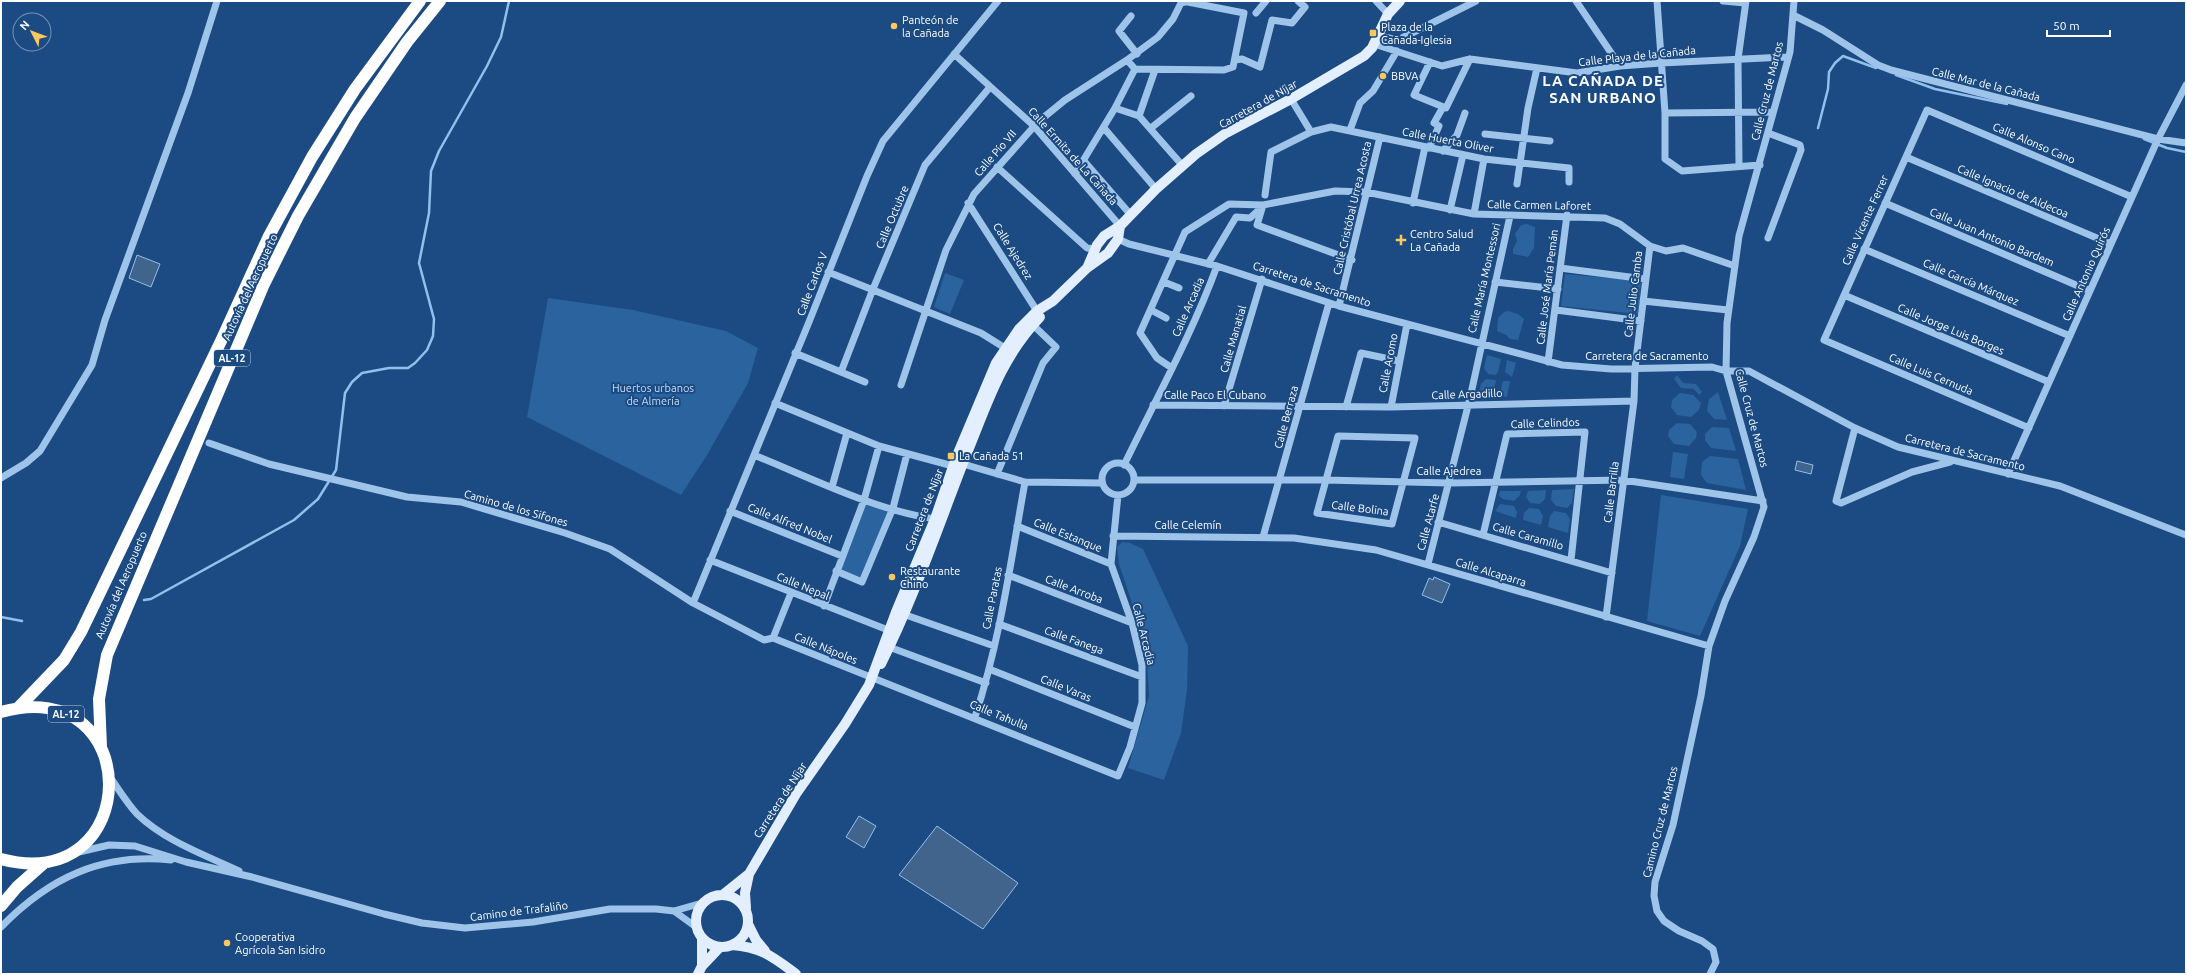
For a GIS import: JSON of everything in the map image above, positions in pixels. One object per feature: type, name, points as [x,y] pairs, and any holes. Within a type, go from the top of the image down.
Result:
[{"type":"highway","name":"Autovía del Aeropuerto","points":[[19,707],[64,660],[81,632],[221,341],[269,236],[308,164],[355,89],[420,1]]},
{"type":"highway","name":"Autovía del Aeropuerto","points":[[101,747],[99,699],[107,655],[264,284],[298,216],[340,142],[378,82],[440,1]]},
{"type":"highway","name":"AL-12","points":[[1,712],[19,707],[42,706],[60,711],[81,724],[90,732],[101,747],[110,777],[110,795],[106,807],[96,830],[84,844],[69,854],[44,863],[22,864],[1,859]]},
{"type":"highway","name":"AL-12","points":[[1,906],[17,887],[44,863]]},
{"type":"main road","name":"Carretera de Níjar","points":[[871,679],[879,668],[889,647],[1002,368],[1010,353],[1053,301],[1087,268],[1130,214],[1182,165],[1226,133],[1291,99],[1364,56],[1376,40],[1388,14],[1400,1]]},
{"type":"main road","name":"Carretera de Níjar","points":[[746,908],[745,894],[749,874],[796,794],[859,703],[871,679],[888,630],[935,519],[953,466],[989,378],[1005,348],[1019,329],[1038,310],[1053,301]]},
{"type":"main road","name":"Carretera de Níjar","points":[[724,894],[749,874]]},
{"type":"main road","points":[[766,952],[746,946],[732,945],[720,947],[710,944],[702,938],[696,926],[696,914],[702,903],[708,898],[724,894],[737,898],[746,908],[748,924],[756,940],[766,952],[796,974]]},
{"type":"main road","points":[[732,945],[743,937],[748,924]]},
{"type":"main road","points":[[700,970],[702,938]]},
{"type":"main road","points":[[700,970],[720,947]]},
{"type":"street","points":[[1,478],[26,463],[40,451],[92,365],[105,320],[188,93],[217,1]]},
{"type":"street","name":"Calle Carlos V","points":[[693,603],[882,141],[998,1]]},
{"type":"street","points":[[1256,13],[1266,1]]},
{"type":"street","points":[[1235,60],[1242,59],[1260,67],[1272,20],[1292,23],[1305,7],[1298,1]]},
{"type":"street","points":[[1376,1],[1388,14]]},
{"type":"street","points":[[1376,40],[1398,40],[1476,1]]},
{"type":"street","points":[[1657,1],[1665,113],[1665,159],[1682,172],[1760,165]]},
{"type":"street","points":[[1723,1],[1746,2],[1738,59],[1740,166]]},
{"type":"street","name":"Calle Cruz de Martos","points":[[1709,646],[1725,601],[1754,537],[1764,507],[1726,371],[1728,310],[1740,236],[1760,165],[1772,112],[1787,57],[1790,52],[1794,1]]},
{"type":"street","points":[[1127,60],[1135,69],[1224,70],[1232,67],[1235,60],[1244,13],[1221,4],[1183,2]]},
{"type":"street","name":"Calle Pío VII","points":[[901,385],[946,250],[968,203],[997,167],[1034,126],[1065,100],[1137,54],[1158,37],[1173,19],[1183,2]]},
{"type":"street","points":[[1578,2],[1620,66]]},
{"type":"street","name":"Calle Mar de la Cañada","points":[[1793,14],[1883,67],[2157,142],[2186,143]]},
{"type":"street","points":[[1131,16],[1119,31],[1137,54]]},
{"type":"street","name":"Calle Playa de la Cañada","points":[[1376,40],[1397,51],[1442,66],[1470,59],[1577,73],[1620,66],[1787,57]]},
{"type":"street","points":[[1350,130],[1360,103],[1373,91],[1397,51]]},
{"type":"street","name":"Calle Ermita de La Cañada","points":[[954,54],[1034,126],[1120,226]]},
{"type":"street","points":[[1413,203],[1427,148],[1439,126],[1434,123],[1443,107],[1446,108],[1470,59]]},
{"type":"street","points":[[1430,62],[1414,95],[1443,107]]},
{"type":"street","points":[[1517,184],[1528,108],[1537,68]]},
{"type":"street","points":[[1075,174],[1104,128],[1135,69]]},
{"type":"street","points":[[1140,116],[1155,70]]},
{"type":"street","name":"Calle Antonio Quirós","points":[[2008,474],[2157,142],[2186,84]]},
{"type":"street","name":"Calle Octubre","points":[[841,372],[873,289],[925,165],[990,87]]},
{"type":"street","points":[[1151,128],[1191,96]]},
{"type":"street","points":[[1291,99],[1311,132]]},
{"type":"street","points":[[1115,108],[1140,116],[1182,165]]},
{"type":"street","name":"Calle Vicente Ferrer","points":[[1824,340],[1927,110]]},
{"type":"street","name":"Calle Alonso Cano","points":[[1927,110],[2132,198]]},
{"type":"street","points":[[1665,113],[1772,112]]},
{"type":"street","points":[[1443,151],[1457,135],[1465,113]]},
{"type":"street","name":"Calle Huerta Oliver","points":[[1265,195],[1271,152],[1311,132],[1331,127],[1484,159],[1570,168],[1569,182]]},
{"type":"street","points":[[1104,128],[1156,189]]},
{"type":"street","points":[[1768,133],[1800,145],[1801,150],[1768,238]]},
{"type":"street","points":[[1485,134],[1550,141]]},
{"type":"street","name":"Calle Cristóbal Urrea Acosta","points":[[1339,306],[1352,260],[1366,192],[1380,138]]},
{"type":"street","points":[[1450,210],[1463,155]]},
{"type":"street","name":"Calle Ignacio de Aldecoa","points":[[1906,157],[2111,244]]},
{"type":"street","points":[[1474,214],[1484,159]]},
{"type":"street","points":[[1084,161],[1130,214]]},
{"type":"street","points":[[997,167],[1087,248],[1098,253]]},
{"type":"street","name":"Calle Carmen Laforet","points":[[1263,206],[1335,191],[1366,192],[1413,203],[1474,214],[1510,216],[1567,215],[1605,218],[1636,234],[1650,246],[1666,250],[1683,248],[1735,266]]},
{"type":"street","name":"Calle Ajedrez","points":[[968,203],[1038,310]]},
{"type":"street","name":"Calle Juan Antonio Bardem","points":[[1885,203],[2090,291]]},
{"type":"street","points":[[1172,368],[1157,358],[1140,333],[1188,229],[1229,204],[1263,206]]},
{"type":"street","points":[[1263,206],[1256,225],[1352,260]]},
{"type":"street","points":[[1208,264],[1236,217],[1250,218],[1263,206]]},
{"type":"street","name":"Calle José María Pemán","points":[[1548,362],[1556,310],[1567,215]]},
{"type":"street","name":"Calle María Montessori","points":[[1481,344],[1510,216]]},
{"type":"street","name":"Carretera de Sacramento","points":[[1114,236],[1129,244],[1218,266],[1262,279],[1339,306],[1548,362],[1581,368],[1712,367],[1726,371],[1749,371],[1855,428],[1898,447],[1952,462],[2060,486],[2186,535]]},
{"type":"street","name":"Calle Julio Camba","points":[[1636,368],[1645,279],[1650,246]]},
{"type":"street","name":"Calle García Márquez","points":[[1864,249],[2070,336]]},
{"type":"street","name":"Calle Arcadia","points":[[1124,465],[1207,295],[1218,266]]},
{"type":"street","points":[[1560,268],[1645,279]]},
{"type":"street","points":[[828,272],[981,333],[1005,348]]},
{"type":"street","name":"Calle Manatial","points":[[1224,406],[1262,279]]},
{"type":"street","points":[[1164,282],[1179,288]]},
{"type":"street","points":[[1495,282],[1558,289]]},
{"type":"street","name":"Calle Jorge Luis Borges","points":[[1844,295],[2049,382]]},
{"type":"street","points":[[1643,300],[1728,310]]},
{"type":"street","name":"Calle Berraza","points":[[1264,537],[1329,303]]},
{"type":"street","points":[[1151,310],[1166,318]]},
{"type":"street","points":[[1556,310],[1641,321]]},
{"type":"street","name":"Calle Aromo","points":[[1391,407],[1399,360],[1408,324]]},
{"type":"street","points":[[997,474],[1043,363],[1056,347],[1033,325]]},
{"type":"street","name":"Calle Luis Cernuda","points":[[1824,340],[2029,428]]},
{"type":"street","name":"Calle Atarfe","points":[[1428,564],[1469,404],[1481,344]]},
{"type":"street","points":[[796,353],[865,382]]},
{"type":"street","points":[[1346,407],[1361,353],[1399,360]]},
{"type":"street","name":"Calle Barrilla","points":[[1606,617],[1634,401],[1636,368]]},
{"type":"street","name":"Calle Argadillo","points":[[1300,406],[1391,407],[1634,401]]},
{"type":"street","points":[[775,404],[879,446],[953,466]]},
{"type":"street","name":"Calle Paco El Cubano","points":[[1153,405],[1300,406]]},
{"type":"street","points":[[1855,428],[1836,501],[1841,503],[1912,472],[1952,462]]},
{"type":"street","name":"Calle Celindos","points":[[1496,482],[1507,434],[1585,432],[1580,480]]},
{"type":"street","points":[[832,487],[847,433]]},
{"type":"street","points":[[1325,480],[1338,436],[1415,438],[1403,482]]},
{"type":"street","name":"Camino de los Sifones","points":[[209,443],[269,464],[408,497],[461,502],[565,533],[610,550],[693,603],[764,640],[773,638]]},
{"type":"street","points":[[824,606],[864,500],[879,446]]},
{"type":"street","points":[[836,571],[862,582],[893,508],[907,454]]},
{"type":"street","points":[[754,455],[864,500],[921,517],[935,519]]},
{"type":"street","points":[[1118,463],[1124,465],[1131,471],[1134,480],[1130,489],[1118,495],[1107,492],[1102,483],[1102,477],[1107,467],[1118,463]]},
{"type":"street","points":[[963,464],[1025,482],[1102,483]]},
{"type":"street","name":"Calle Ajedrea","points":[[1134,480],[1325,480],[1449,483],[1623,480],[1763,501]]},
{"type":"street","name":"Calle Bolina","points":[[1325,480],[1317,514],[1392,524],[1403,482]]},
{"type":"street","points":[[1571,560],[1580,480]]},
{"type":"street","name":"Calle Paratas","points":[[975,717],[986,683],[994,646],[1025,482]]},
{"type":"street","points":[[1483,535],[1496,482]]},
{"type":"street","name":"Calle Arcadia","points":[[1118,495],[1113,536],[1112,564],[1132,624],[1142,665],[1142,703],[1130,747],[1118,776]]},
{"type":"street","name":"Calle Alfred Nobel","points":[[730,511],[842,556]]},
{"type":"street","name":"Calle Caramillo","points":[[1438,522],[1612,573]]},
{"type":"street","name":"Calle Estanque","points":[[1017,526],[1112,564]]},
{"type":"street","name":"Calle Celemín","points":[[1113,536],[1264,537]]},
{"type":"street","name":"Calle Alcaparra","points":[[1264,537],[1294,538],[1376,550],[1709,646]]},
{"type":"street","name":"Calle Nepal","points":[[710,560],[888,630]]},
{"type":"street","name":"Calle Arroba","points":[[1008,576],[1132,624]]},
{"type":"street","points":[[773,638],[791,593]]},
{"type":"street","points":[[903,614],[994,646]]},
{"type":"street","name":"Calle Fanega","points":[[998,624],[1142,677]]},
{"type":"street","name":"Calle Nápoles","points":[[773,638],[871,679]]},
{"type":"street","name":"Camino Cruz de Martos","points":[[1709,646],[1701,696],[1673,825],[1655,882],[1654,896],[1657,911],[1664,921],[1713,949],[1716,962],[1710,974]]},
{"type":"street","points":[[889,647],[986,683]]},
{"type":"street","name":"Calle Varas","points":[[989,669],[1135,727]]},
{"type":"street","name":"Calle Tahulla","points":[[871,679],[975,717],[1118,776]]},
{"type":"street","points":[[110,777],[138,815],[154,827],[172,839],[252,877]]},
{"type":"street","points":[[69,854],[109,845],[122,844],[135,846],[186,862],[252,877]]},
{"type":"street","points":[[1,926],[18,910],[44,890],[71,875],[95,865],[137,858],[186,862]]},
{"type":"street","name":"Camino de Trafaliño","points":[[252,877],[384,914],[422,923],[465,928],[533,922],[610,909],[656,909],[674,911],[702,903]]},
{"type":"street","name":"Camino de Trafaliño","points":[[674,911],[696,926]]},
{"type":"green space","points":[[1527,224],[1535,227],[1534,248],[1528,257],[1513,254],[1513,249],[1517,241],[1515,234],[1521,225]]},
{"type":"green space","points":[[945,273],[964,280],[950,314],[934,307]]},
{"type":"green space","points":[[1565,274],[1641,281],[1638,314],[1561,306]]},
{"type":"green space","name":"Huertos urbanos de Almería","points":[[548,298],[633,310],[726,331],[758,348],[748,383],[707,455],[681,495],[527,417]]},
{"type":"green space","points":[[1508,311],[1518,314],[1524,319],[1518,340],[1510,339],[1506,335],[1497,331],[1498,318],[1504,312]]},
{"type":"green space","points":[[1487,355],[1501,359],[1498,372],[1495,375],[1488,374],[1484,368]]},
{"type":"green space","points":[[1507,360],[1516,363],[1512,377],[1505,372]]},
{"type":"green space","points":[[1677,375],[1683,383],[1696,384],[1702,392],[1699,395],[1694,389],[1681,388],[1674,379]]},
{"type":"green space","points":[[1486,379],[1496,380],[1493,396],[1478,396],[1481,384]]},
{"type":"green space","points":[[1503,381],[1510,381],[1507,397],[1499,396]]},
{"type":"green space","points":[[1718,392],[1727,420],[1714,419],[1707,411],[1709,399]]},
{"type":"green space","points":[[1680,393],[1693,395],[1701,403],[1699,410],[1691,417],[1677,415],[1671,407],[1672,400]]},
{"type":"green space","points":[[1677,423],[1690,424],[1697,432],[1696,438],[1689,446],[1674,444],[1668,436],[1669,430]]},
{"type":"green space","points":[[1712,427],[1729,428],[1736,451],[1711,448],[1705,440],[1705,434]]},
{"type":"green space","points":[[1673,452],[1688,454],[1684,479],[1670,477]]},
{"type":"green space","points":[[1710,456],[1738,459],[1746,490],[1707,483],[1701,475],[1702,462]]},
{"type":"green space","points":[[1574,489],[1572,503],[1567,508],[1556,506],[1551,500],[1552,490]]},
{"type":"green space","points":[[1546,490],[1545,499],[1540,504],[1530,503],[1526,497],[1528,491]]},
{"type":"green space","points":[[1500,491],[1521,491],[1520,495],[1514,501],[1503,499],[1499,496]]},
{"type":"green space","points":[[1661,495],[1748,509],[1740,546],[1700,636],[1647,621]]},
{"type":"green space","points":[[864,500],[893,508],[862,582],[836,571]]},
{"type":"green space","points":[[1500,504],[1514,506],[1517,512],[1516,518],[1495,511]]},
{"type":"green space","points":[[1529,508],[1539,509],[1543,516],[1541,525],[1523,520],[1524,513]]},
{"type":"green space","points":[[1554,511],[1566,513],[1570,519],[1568,533],[1548,527],[1550,516]]},
{"type":"green space","points":[[1122,542],[1130,543],[1143,549],[1188,646],[1187,690],[1181,733],[1164,780],[1128,768],[1149,696],[1147,658],[1137,618],[1119,564],[1117,547]]},
{"type":"shaded area","points":[[137,255],[160,264],[151,287],[129,278]]},
{"type":"shaded area","points":[[1797,461],[1813,465],[1811,474],[1795,470]]},
{"type":"shaded area","points":[[1434,577],[1450,584],[1442,603],[1422,595],[1429,578],[1433,580]]},
{"type":"shaded area","points":[[859,816],[876,826],[864,848],[846,837]]},
{"type":"shaded area","points":[[937,826],[1018,883],[983,929],[899,875]]},
{"type":"waterway","points":[[144,600],[151,599],[294,520],[318,499],[336,470],[345,393],[352,382],[362,373],[389,368],[408,368],[427,350],[433,336],[434,319],[419,263],[429,213],[431,171],[439,151],[487,66],[501,37],[509,1]]},
{"type":"waterway","points":[[1818,128],[1828,89],[1829,72],[1835,63],[1843,56],[1876,68]]},
{"type":"waterway","points":[[1896,75],[1935,89],[2007,104]]},
{"type":"waterway","points":[[2144,139],[2167,148],[2186,152]]},
{"type":"waterway","points":[[1,617],[22,621]]},
{"type":"place","name":"Panteón de la Cañada","points":[[894,26]]},
{"type":"place","name":"Plaza de la Cañada-Iglesia","points":[[1373,33]]},
{"type":"place","name":"BBVA","points":[[1383,76]]},
{"type":"place","name":"Centro Salud La Cañada","points":[[1401,240]]},
{"type":"place","name":"La Cañada 51","points":[[951,456]]},
{"type":"place","name":"Restaurante Chino","points":[[892,577]]},
{"type":"place","name":"Cooperativa Agrícola San Isidro","points":[[227,943]]},
{"type":"district","name":"LA CAÑADA DE SAN URBANO","points":[[1603,90]]}]
